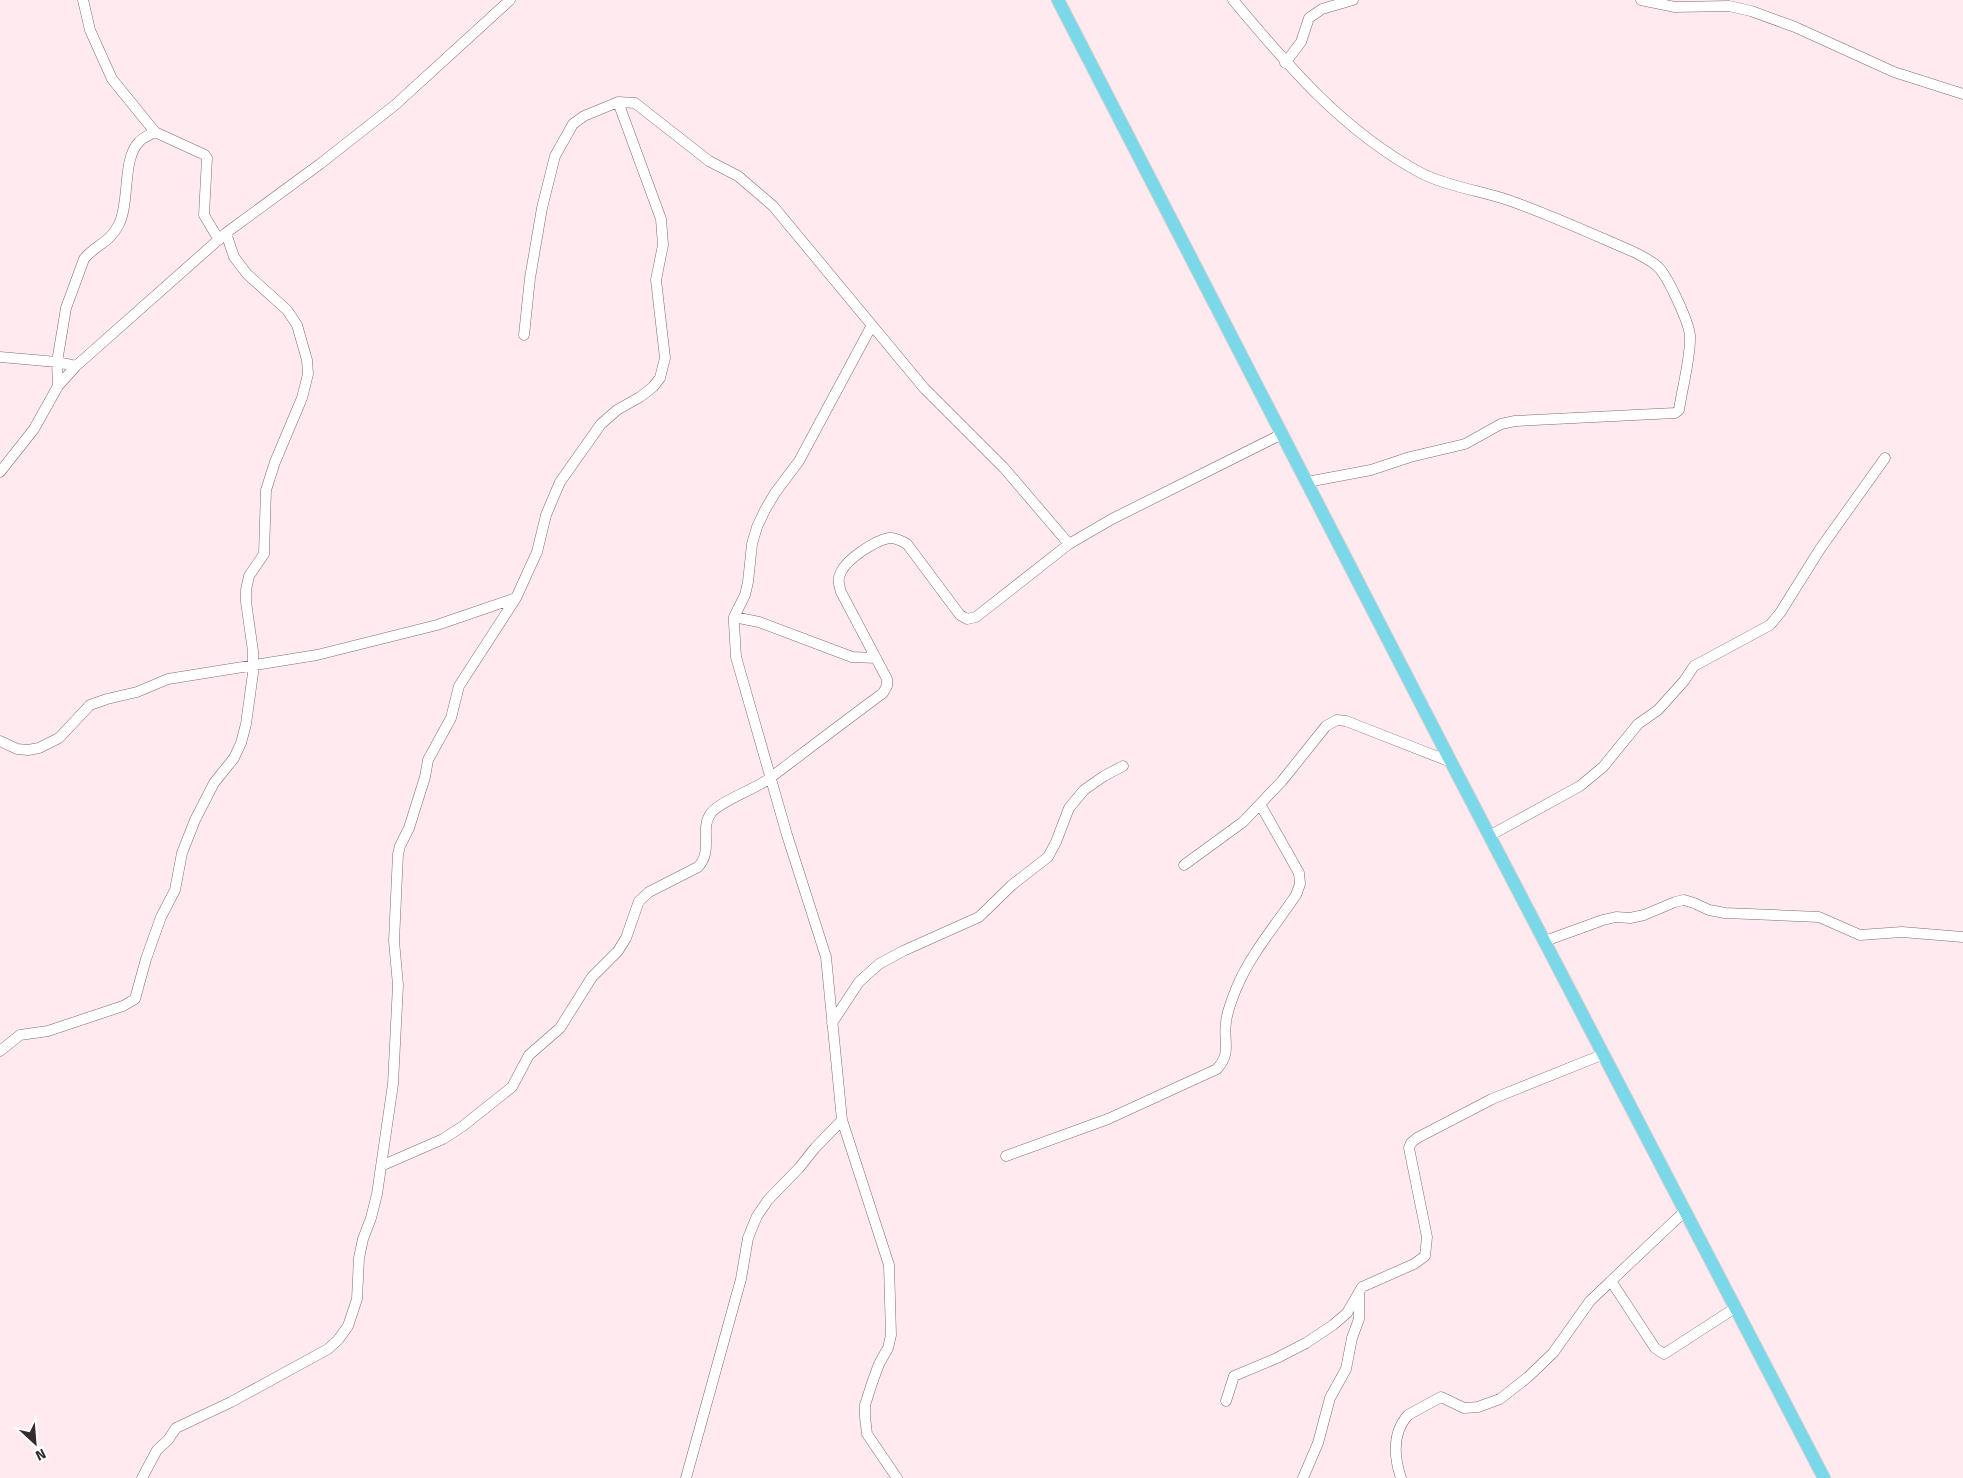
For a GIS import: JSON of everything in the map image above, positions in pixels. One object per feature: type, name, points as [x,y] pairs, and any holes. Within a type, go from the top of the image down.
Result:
[{"type":"main road","points":[[1058,0],[1489,836],[1824,1478]]},
{"type":"street","points":[[0,1051],[20,1036],[48,1031],[123,1006],[135,999],[161,917],[175,890],[182,853],[195,820],[214,783],[234,758],[241,744],[246,724],[253,665],[246,590],[249,576],[264,554],[266,490],[275,462],[302,398],[308,374],[307,360],[297,325],[287,310],[247,274],[234,257],[222,236],[204,215],[207,158],[155,132],[112,79],[90,30],[83,0]]},
{"type":"street","points":[[0,472],[34,429],[58,386],[76,366],[222,236],[320,164],[395,105],[510,0]]},
{"type":"street","points":[[1234,0],[1285,63],[1348,125],[1392,156],[1424,174],[1508,200],[1634,252],[1650,261],[1660,270],[1669,283],[1688,324],[1690,337],[1679,410],[1675,413],[1515,421],[1501,424],[1465,444],[1410,457],[1371,470],[1307,482]]},
{"type":"street","points":[[1285,63],[1301,42],[1309,18],[1322,9],[1353,0]]},
{"type":"street","points":[[1641,0],[1675,7],[1729,6],[1751,11],[1795,27],[1894,72],[1963,94]]},
{"type":"street","points":[[524,335],[530,278],[542,208],[555,156],[573,124],[584,116],[618,102],[635,103],[710,161],[738,176],[773,206],[924,388],[1004,468],[1069,544]]},
{"type":"street","points":[[142,1478],[157,1450],[168,1440],[176,1428],[231,1402],[328,1349],[338,1340],[348,1326],[357,1299],[359,1258],[366,1229],[371,1218],[394,1084],[398,985],[394,941],[400,846],[409,828],[425,777],[428,760],[450,718],[459,686],[516,598],[537,552],[546,515],[560,482],[600,424],[617,410],[653,387],[660,378],[665,358],[656,280],[663,245],[661,219],[618,102]]},
{"type":"street","points":[[58,386],[56,362],[66,308],[84,259],[88,254],[107,242],[119,226],[125,209],[127,179],[134,148],[141,139],[155,132]]},
{"type":"street","points":[[872,325],[799,461],[775,492],[765,510],[752,544],[745,595],[734,617],[736,657],[770,778],[826,957],[842,1120],[889,1265],[891,1335],[888,1348],[879,1364],[872,1383],[865,1417],[867,1434],[897,1478]]},
{"type":"street","points":[[0,357],[56,362],[76,366]]},
{"type":"street","points":[[381,1166],[443,1139],[463,1126],[512,1087],[529,1055],[560,1028],[592,977],[618,952],[626,938],[639,902],[644,896],[702,863],[707,850],[706,821],[711,813],[770,778],[882,693],[887,686],[887,679],[841,592],[838,581],[841,572],[861,551],[889,538],[899,539],[907,544],[960,615],[967,619],[976,617],[1069,544],[1112,519],[1282,434]]},
{"type":"street","points":[[1489,836],[1580,786],[1603,767],[1638,724],[1658,710],[1684,681],[1694,666],[1770,625],[1780,613],[1820,549],[1885,458]]},
{"type":"street","points":[[0,741],[17,749],[39,748],[59,738],[83,711],[98,701],[131,694],[168,678],[316,655],[450,621],[516,598]]},
{"type":"street","points":[[734,617],[759,622],[852,657],[876,658]]},
{"type":"street","points":[[1184,865],[1244,822],[1302,757],[1326,726],[1337,720],[1369,728],[1451,762]]},
{"type":"street","points":[[832,1023],[859,982],[879,964],[903,951],[979,917],[1012,885],[1048,857],[1069,808],[1084,790],[1123,766]]},
{"type":"street","points":[[1006,1156],[1108,1119],[1217,1069],[1223,1062],[1227,1053],[1226,1022],[1236,990],[1251,959],[1296,896],[1300,884],[1299,873],[1260,804]]},
{"type":"street","points":[[1545,941],[1603,920],[1644,915],[1684,900],[1709,910],[1725,913],[1819,917],[1860,935],[1902,932],[1963,937]]},
{"type":"street","points":[[1226,1401],[1234,1376],[1277,1358],[1306,1343],[1347,1313],[1362,1287],[1422,1259],[1427,1252],[1427,1237],[1409,1148],[1411,1143],[1417,1138],[1492,1100],[1604,1054]]},
{"type":"street","points":[[686,1478],[741,1279],[748,1238],[757,1216],[768,1200],[842,1120]]},
{"type":"street","points":[[1401,1478],[1395,1451],[1404,1420],[1408,1415],[1441,1397],[1464,1408],[1478,1407],[1500,1399],[1554,1353],[1590,1301],[1686,1211]]},
{"type":"street","points":[[1611,1281],[1655,1348],[1664,1354],[1735,1308]]},
{"type":"street","points":[[1303,1478],[1318,1443],[1330,1398],[1346,1369],[1352,1338],[1359,1319],[1359,1293]]}]
